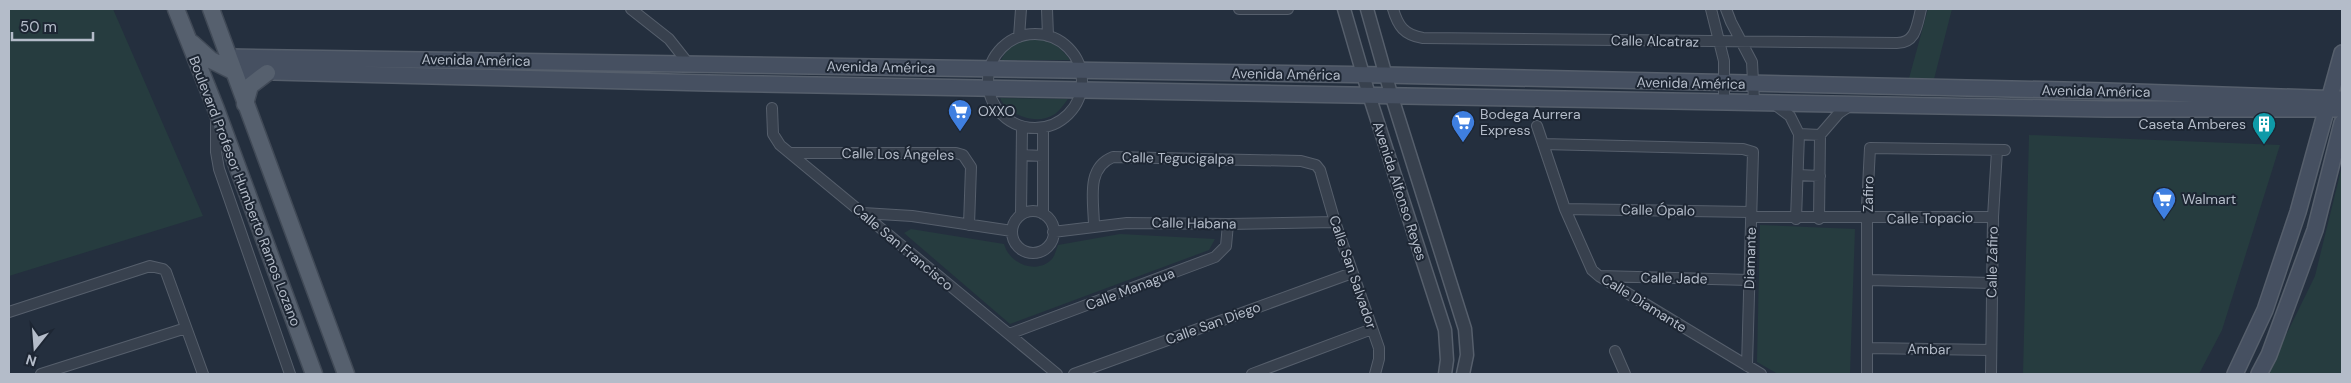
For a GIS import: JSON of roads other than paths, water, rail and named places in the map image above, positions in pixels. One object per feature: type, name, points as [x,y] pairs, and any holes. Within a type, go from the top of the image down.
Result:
[{"type":"main road","name":"Boulevard Profesor Humberto Ramos Lozano","points":[[176,9],[216,109],[314,374]]},
{"type":"main road","points":[[211,9],[346,374]]},
{"type":"main road","points":[[187,38],[211,60],[231,64]]},
{"type":"main road","points":[[2235,374],[2265,310],[2298,212],[2333,102],[2342,53]]},
{"type":"main road","name":"Avenida América","points":[[231,64],[688,63],[989,70],[1386,75],[1930,88],[2333,102],[2342,109]]},
{"type":"main road","name":"Avenida América","points":[[231,64],[267,73],[1081,90],[1724,100],[2106,109],[2333,102]]},
{"type":"main road","points":[[708,64],[708,83]]},
{"type":"main road","points":[[245,104],[250,86],[267,73]]},
{"type":"main road","points":[[1930,88],[1937,95],[1933,105]]},
{"type":"main road","points":[[1958,89],[1953,95],[1960,105]]},
{"type":"main road","points":[[2259,374],[2269,355],[2315,230],[2342,123]]},
{"type":"street","points":[[631,9],[669,40],[688,63]]},
{"type":"street","points":[[1019,37],[1021,9]]},
{"type":"street","points":[[1047,9],[1048,36]]},
{"type":"street","points":[[1239,9],[1288,9]]},
{"type":"street","name":"Avenida Alfonso Reyes","points":[[1344,9],[1363,76],[1445,330],[1447,360],[1445,374]]},
{"type":"street","name":"Avenida Alfonso Reyes","points":[[1367,9],[1391,94],[1464,329],[1467,355],[1464,374]]},
{"type":"street","name":"Calle Alcatraz","points":[[1393,9],[1398,25],[1414,37],[1897,43],[1905,43],[1912,38],[1921,9]]},
{"type":"street","points":[[1711,9],[1724,61],[1724,100]]},
{"type":"street","points":[[1726,9],[1752,62],[1754,84],[1761,101],[1790,116],[1799,134],[1796,219]]},
{"type":"street","points":[[1034,34],[1048,36],[1060,41],[1069,49],[1081,71],[1081,90],[1077,103],[1068,115],[1057,123],[1043,128],[1022,127],[1006,118],[994,105],[988,88],[989,70],[1000,49],[1019,37],[1034,34]]},
{"type":"street","points":[[1819,219],[1820,136],[1839,113],[1854,103]]},
{"type":"street","name":"Calle San Francisco","points":[[772,108],[775,140],[1057,374]]},
{"type":"street","points":[[216,109],[216,152],[219,168],[290,374]]},
{"type":"street","name":"Calle Diamante","points":[[1537,126],[1565,209],[1588,263],[1599,276],[1761,374]]},
{"type":"street","points":[[1021,215],[1022,127]]},
{"type":"street","points":[[1043,128],[1043,214]]},
{"type":"street","points":[[1799,134],[1820,136]]},
{"type":"street","name":"Diamante","points":[[1543,144],[1751,150],[1754,154],[1747,366]]},
{"type":"street","name":"Zafiro","points":[[1867,374],[1869,153],[1872,148],[2001,150]]},
{"type":"street","name":"Calle Zafiro","points":[[1991,374],[1993,217],[2001,150]]},
{"type":"street","name":"Calle Los Ángeles","points":[[790,153],[956,153],[963,155],[971,167],[968,225]]},
{"type":"street","points":[[1022,156],[1043,156]]},
{"type":"street","name":"Calle Tegucigalpa","points":[[1094,227],[1094,176],[1103,161],[1112,157],[1301,161],[1316,165],[1320,170]]},
{"type":"street","name":"Calle San Salvador","points":[[1320,170],[1380,354],[1375,374]]},
{"type":"street","points":[[1798,176],[1820,176]]},
{"type":"street","name":"Calle Ópalo","points":[[1565,209],[1819,219]]},
{"type":"street","points":[[1028,212],[1043,214],[1048,219],[1054,232],[1048,246],[1036,253],[1022,250],[1013,238],[1013,225],[1021,215],[1028,212]]},
{"type":"street","points":[[863,213],[912,216],[1012,231]]},
{"type":"street","name":"Calle Topacio","points":[[1819,219],[1993,217]]},
{"type":"street","name":"Calle Habana","points":[[1054,232],[1127,223],[1336,222]]},
{"type":"street","name":"Calle Managua","points":[[1010,334],[1215,256],[1226,246],[1228,224]]},
{"type":"street","points":[[9,312],[150,266],[162,269],[166,272],[203,374]]},
{"type":"street","name":"Calle San Diego","points":[[1074,374],[1352,272]]},
{"type":"street","name":"Calle Jade","points":[[1599,276],[1749,280]]},
{"type":"street","points":[[1868,280],[1992,284]]},
{"type":"street","points":[[41,374],[186,328]]},
{"type":"street","points":[[1252,374],[1372,330]]},
{"type":"street","name":"Ambar","points":[[1867,348],[1991,350]]},
{"type":"street","points":[[1615,350],[1625,374]]},
{"type":"place","name":"OXXO","points":[[960,132]]},
{"type":"place","name":"Bodega Aurrera Express","points":[[1463,143]]},
{"type":"place","name":"Caseta Amberes","points":[[2264,145]]},
{"type":"place","name":"Walmart","points":[[2164,220]]}]
